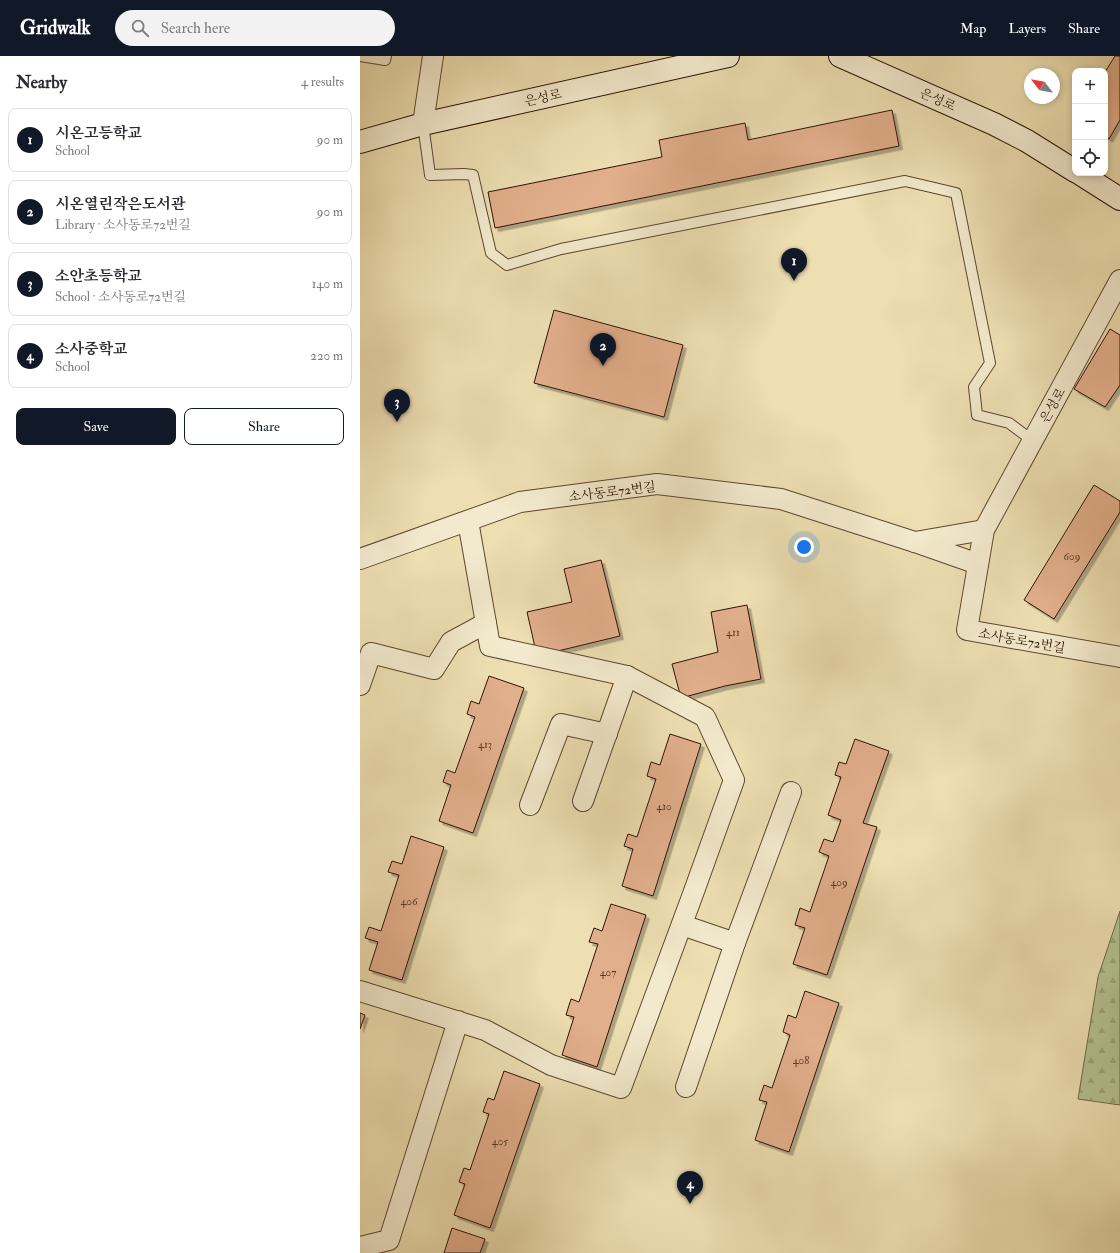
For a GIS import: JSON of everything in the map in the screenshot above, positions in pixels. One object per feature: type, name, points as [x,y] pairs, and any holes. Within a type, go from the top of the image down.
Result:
[{"type":"street","points":[[423,124],[432,56]]},
{"type":"street","name":"은성로","points":[[360,142],[423,124],[728,56]]},
{"type":"street","name":"은성로","points":[[840,56],[994,124],[1027,141],[1072,169]]},
{"type":"street","points":[[1083,176],[1120,198]]},
{"type":"street","name":"은성로","points":[[984,530],[1120,280]]},
{"type":"street","name":"소사동로72번길","points":[[360,559],[520,502],[657,484],[781,500],[978,564]]},
{"type":"street","points":[[360,991],[486,1030],[551,1065],[621,1088],[734,780],[705,717],[627,676],[490,646],[468,521]]},
{"type":"street","name":"소사동로72번길","points":[[914,542],[984,530],[967,630],[1120,657]]},
{"type":"street","points":[[360,685],[371,653],[434,669],[451,642],[486,622]]},
{"type":"street","points":[[583,801],[627,676]]},
{"type":"street","points":[[530,805],[560,724],[607,734]]},
{"type":"street","points":[[686,1087],[791,792]]},
{"type":"street","points":[[682,925],[736,943]]},
{"type":"street","points":[[360,1247],[389,1240],[458,1021]]},
{"type":"lane","points":[[360,56],[385,60],[386,56]]},
{"type":"lane","points":[[423,124],[430,175],[473,175],[491,253],[507,265],[561,249],[905,181],[956,193],[990,363],[974,387],[976,415],[1009,423],[1029,438],[1034,438]]},
{"type":"green space","points":[[1120,911],[1120,1105],[1078,1099],[1098,977]]},
{"type":"building","points":[[1115,56],[1120,56],[1120,120],[1109,139],[1108,138],[1108,68]]},
{"type":"building","points":[[892,110],[899,146],[495,228],[488,192],[662,157],[659,140],[745,123],[748,140]]},
{"type":"building","points":[[554,310],[683,345],[664,417],[534,383]]},
{"type":"building","points":[[1110,329],[1120,335],[1120,385],[1105,407],[1074,389]]},
{"type":"building","points":[[1094,485],[1120,501],[1120,512],[1054,619],[1024,600]]},
{"type":"building","points":[[601,560],[620,636],[537,656],[527,612],[572,602],[564,569]]},
{"type":"building","points":[[747,605],[761,679],[725,686],[681,698],[672,664],[718,652],[711,612]]},
{"type":"building","points":[[489,676],[524,688],[473,833],[439,821],[451,785],[443,782],[447,770],[455,773],[475,717],[467,714],[471,701],[479,704]]},
{"type":"building","points":[[670,734],[701,744],[653,896],[622,886],[633,849],[624,846],[628,834],[637,837],[656,779],[647,776],[651,762],[660,765]]},
{"type":"building","points":[[855,739],[889,751],[863,823],[877,827],[827,975],[793,964],[805,928],[795,925],[800,908],[810,912],[829,856],[819,852],[824,839],[833,842],[841,820],[828,815],[841,777],[835,775],[839,762],[846,764]]},
{"type":"building","points":[[411,836],[444,847],[402,980],[369,970],[378,942],[365,938],[369,927],[381,931],[399,875],[388,872],[392,861],[402,864]]},
{"type":"building","points":[[611,904],[646,915],[597,1067],[562,1055],[574,1017],[566,1015],[571,999],[579,1002],[598,944],[589,942],[594,928],[602,931]]},
{"type":"building","points":[[805,991],[839,1003],[789,1152],[755,1140],[767,1102],[759,1100],[764,1085],[772,1088],[790,1035],[783,1032],[788,1015],[796,1018]]},
{"type":"building","points":[[360,1013],[365,1015],[360,1029]]},
{"type":"building","points":[[504,1071],[540,1084],[490,1228],[454,1215],[465,1184],[459,1182],[464,1168],[470,1170],[489,1114],[483,1112],[488,1098],[494,1100]]},
{"type":"building","points":[[452,1228],[485,1239],[480,1253],[444,1253]]},
{"type":"place","name":"시온고등학교","points":[[794,281]]},
{"type":"place","name":"시온열린작은도서관","points":[[603,366]]},
{"type":"place","name":"소안초등학교","points":[[397,422]]},
{"type":"place","name":"소사중학교","points":[[690,1204]]}]
